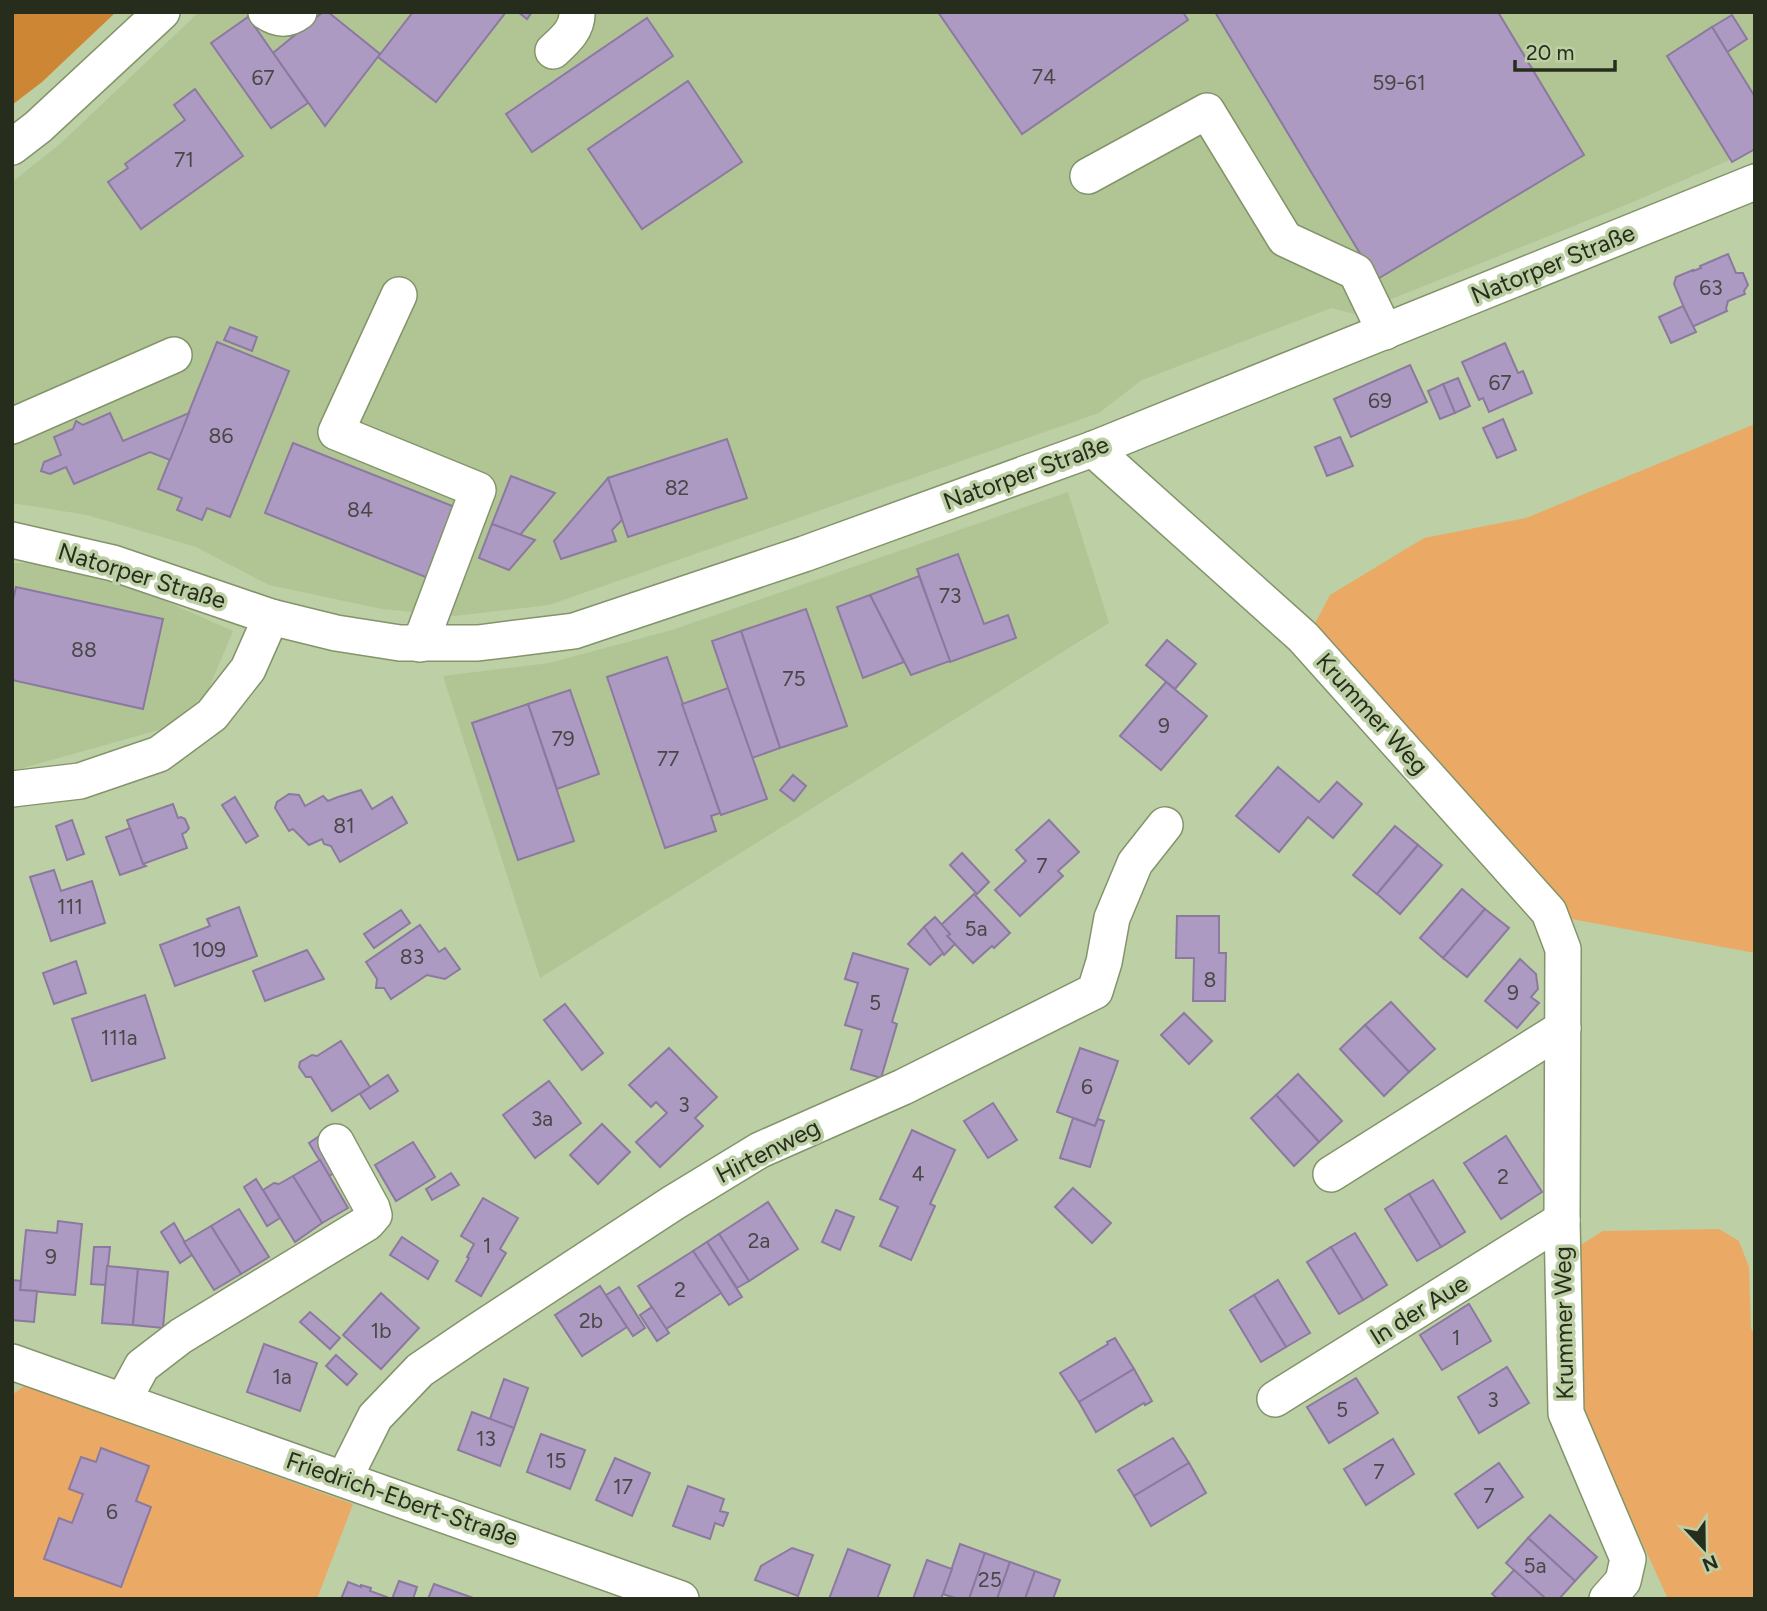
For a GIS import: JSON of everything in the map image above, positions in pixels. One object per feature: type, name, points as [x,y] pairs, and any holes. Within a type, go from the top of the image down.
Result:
[{"type":"street","points":[[12,147],[38,127],[162,12]]},
{"type":"street","points":[[266,12],[277,19],[291,18],[299,12]]},
{"type":"street","points":[[553,51],[566,39],[578,21],[577,12]]},
{"type":"street","points":[[1088,176],[1207,111],[1285,239],[1356,272],[1385,332]]},
{"type":"street","name":"Natorper Straße","points":[[12,540],[113,564],[271,617],[336,633],[420,644],[478,643],[574,631],[804,554],[1093,449],[1755,183]]},
{"type":"street","points":[[399,295],[336,432],[478,490],[420,644]]},
{"type":"street","points":[[12,426],[174,355]]},
{"type":"street","name":"Krummer Weg","points":[[1093,449],[1303,637],[1549,912],[1563,949],[1562,1220],[1566,1413],[1628,1559],[1623,1581],[1607,1599]]},
{"type":"street","points":[[12,789],[80,781],[159,754],[212,715],[248,669],[271,617]]},
{"type":"street","name":"Hirtenweg","points":[[344,1479],[375,1417],[420,1370],[673,1203],[760,1150],[903,1087],[1095,991],[1112,919],[1136,863],[1165,825]]},
{"type":"street","points":[[1331,1174],[1563,1028]]},
{"type":"street","points":[[123,1401],[142,1366],[181,1336],[367,1223],[374,1215],[336,1142]]},
{"type":"street","name":"In der Aue","points":[[1275,1399],[1562,1220]]},
{"type":"street","name":"Friedrich-Ebert-Straße","points":[[12,1362],[681,1599]]},
{"type":"shaded area","points":[[12,12],[116,12],[42,82],[12,105]]},
{"type":"shaded area","points":[[199,12],[1755,12],[1755,149],[1626,205],[1354,314],[1331,308],[1142,380],[1099,413],[549,605],[455,616],[382,609],[269,585],[196,547],[87,515],[12,503],[12,182],[60,144]]},
{"type":"shaded area","points":[[1755,424],[1755,953],[1566,918],[1312,629],[1330,595],[1424,538],[1526,518]]},
{"type":"shaded area","points":[[1068,492],[1109,623],[540,978],[443,676],[549,663],[672,630]]},
{"type":"shaded area","points":[[12,563],[36,563],[138,589],[233,631],[207,693],[166,728],[12,771]]},
{"type":"shaded area","points":[[1719,1229],[1739,1241],[1749,1267],[1751,1328],[1755,1336],[1755,1599],[1668,1599],[1590,1429],[1583,1402],[1579,1246],[1603,1231]]},
{"type":"shaded area","points":[[24,1386],[353,1504],[317,1599],[12,1599],[12,1395]]},
{"type":"building","points":[[323,12],[328,12],[380,54],[325,126],[273,53]]},
{"type":"building","points":[[413,12],[506,12],[436,102],[378,57]]},
{"type":"building","points":[[518,12],[532,12],[527,19]]},
{"type":"building","points":[[938,12],[1183,12],[1188,20],[1022,134]]},
{"type":"building","points":[[1215,12],[1498,12],[1584,155],[1376,280]]},
{"type":"building","points":[[1732,15],[1747,39],[1727,52],[1712,27]]},
{"type":"building","points":[[248,17],[308,103],[271,128],[211,43]]},
{"type":"building","points":[[647,18],[673,56],[532,152],[506,114]]},
{"type":"building","points":[[1712,27],[1755,97],[1755,149],[1732,162],[1667,56]]},
{"type":"building","points":[[688,81],[742,162],[642,229],[588,149]]},
{"type":"building","points":[[195,89],[243,156],[141,229],[108,182],[128,168],[125,164],[185,120],[174,105]]},
{"type":"building","points":[[1728,254],[1736,273],[1743,273],[1748,285],[1745,294],[1728,301],[1727,311],[1692,327],[1674,284],[1676,277]]},
{"type":"building","points":[[1683,306],[1696,332],[1671,343],[1659,317]]},
{"type":"building","points":[[230,327],[257,337],[252,351],[224,340]]},
{"type":"building","points":[[217,342],[289,371],[230,517],[207,508],[202,520],[177,510],[182,498],[158,489]]},
{"type":"building","points":[[1505,343],[1518,373],[1523,371],[1532,393],[1489,412],[1483,398],[1479,400],[1462,362]]},
{"type":"building","points":[[1410,365],[1427,402],[1351,437],[1334,399]]},
{"type":"building","points":[[1458,378],[1470,406],[1455,413],[1443,384]]},
{"type":"building","points":[[1443,384],[1455,413],[1440,419],[1428,391]]},
{"type":"building","points":[[110,413],[123,441],[189,413],[170,460],[150,452],[74,484],[66,467],[50,474],[41,471],[44,462],[61,455],[54,437],[73,429],[76,421],[83,425]]},
{"type":"building","points":[[1503,419],[1516,450],[1497,458],[1483,428]]},
{"type":"building","points":[[1340,437],[1353,466],[1327,476],[1315,447]]},
{"type":"building","points":[[727,439],[747,498],[628,537],[608,478]]},
{"type":"building","points":[[293,443],[455,507],[428,578],[265,513]]},
{"type":"building","points":[[511,476],[555,493],[520,535],[492,524]]},
{"type":"building","points":[[608,478],[622,520],[612,530],[616,541],[561,559],[554,541]]},
{"type":"building","points":[[492,524],[535,540],[509,570],[479,558]]},
{"type":"building","points":[[958,554],[984,624],[1008,615],[1016,638],[950,662],[917,569]]},
{"type":"building","points":[[919,576],[950,661],[911,675],[870,595]]},
{"type":"building","points":[[16,587],[163,619],[143,709],[12,680],[12,604]]},
{"type":"building","points":[[870,595],[904,662],[863,678],[837,607]]},
{"type":"building","points":[[806,609],[847,726],[780,748],[741,631]]},
{"type":"building","points":[[741,631],[780,748],[752,758],[712,641]]},
{"type":"building","points":[[1167,640],[1196,664],[1175,689],[1146,665]]},
{"type":"building","points":[[667,657],[720,813],[711,816],[716,831],[665,848],[607,677]]},
{"type":"building","points":[[1166,682],[1207,716],[1161,770],[1120,736]]},
{"type":"building","points":[[728,688],[767,799],[721,815],[682,704]]},
{"type":"building","points":[[570,690],[599,774],[557,789],[528,704]]},
{"type":"building","points":[[528,704],[574,841],[518,860],[472,723]]},
{"type":"building","points":[[1278,767],[1319,802],[1337,782],[1362,804],[1333,838],[1308,817],[1279,852],[1236,816]]},
{"type":"building","points":[[793,775],[806,786],[794,801],[780,790]]},
{"type":"building","points":[[361,790],[372,809],[392,797],[407,823],[340,862],[331,846],[324,844],[322,839],[309,845],[293,829],[289,831],[275,808],[277,802],[289,794],[299,795],[305,806],[323,796],[328,801]]},
{"type":"building","points":[[235,797],[258,836],[246,843],[222,805]]},
{"type":"building","points":[[173,804],[178,818],[185,819],[189,828],[182,834],[187,848],[143,864],[127,820]]},
{"type":"building","points":[[72,820],[84,854],[67,860],[56,826]]},
{"type":"building","points":[[1049,820],[1079,852],[1058,871],[1063,876],[1020,916],[995,890],[1026,861],[1016,850]]},
{"type":"building","points":[[1395,826],[1418,845],[1377,894],[1353,875]]},
{"type":"building","points":[[130,828],[146,866],[120,875],[106,837]]},
{"type":"building","points":[[1418,845],[1442,865],[1400,914],[1377,894]]},
{"type":"building","points":[[962,853],[989,882],[977,894],[950,865]]},
{"type":"building","points":[[54,870],[61,891],[92,881],[105,923],[51,941],[30,877]]},
{"type":"building","points":[[1462,889],[1485,909],[1443,958],[1420,938]]},
{"type":"building","points":[[974,894],[1010,933],[973,963],[947,936],[950,934],[941,925]]},
{"type":"building","points":[[239,907],[257,956],[175,986],[160,945],[210,926],[207,919]]},
{"type":"building","points":[[1485,909],[1509,928],[1467,977],[1443,958]]},
{"type":"building","points":[[401,910],[410,923],[374,948],[364,934]]},
{"type":"building","points":[[1177,916],[1219,916],[1219,953],[1226,953],[1225,1001],[1193,1001],[1194,958],[1176,958]]},
{"type":"building","points":[[935,917],[955,944],[944,955],[924,927]]},
{"type":"building","points":[[420,925],[439,952],[445,948],[460,969],[445,979],[427,975],[391,999],[384,988],[376,988],[377,979],[366,962]]},
{"type":"building","points":[[924,927],[943,953],[930,965],[908,944]]},
{"type":"building","points":[[307,950],[324,979],[265,1001],[253,971]]},
{"type":"building","points":[[853,953],[908,969],[892,1022],[897,1024],[881,1078],[851,1069],[862,1030],[845,1025],[858,983],[845,979]]},
{"type":"building","points":[[1520,959],[1536,974],[1538,989],[1531,997],[1539,1003],[1517,1028],[1485,1001]]},
{"type":"building","points":[[76,961],[86,993],[54,1004],[43,973]]},
{"type":"building","points":[[145,995],[165,1058],[92,1081],[72,1019]]},
{"type":"building","points":[[1391,1002],[1435,1049],[1409,1072],[1365,1025]]},
{"type":"building","points":[[565,1004],[603,1053],[582,1070],[544,1020]]},
{"type":"building","points":[[1184,1013],[1212,1041],[1189,1064],[1161,1035]]},
{"type":"building","points":[[1365,1025],[1409,1072],[1384,1096],[1340,1049]]},
{"type":"building","points":[[341,1041],[370,1087],[332,1111],[311,1077],[306,1077],[299,1067],[300,1062],[312,1055],[317,1056]]},
{"type":"building","points":[[669,1048],[717,1097],[695,1118],[703,1126],[660,1167],[636,1142],[667,1113],[656,1102],[651,1107],[629,1085]]},
{"type":"building","points":[[1080,1048],[1118,1061],[1095,1126],[1057,1112]]},
{"type":"building","points":[[1298,1074],[1342,1121],[1319,1142],[1276,1095]]},
{"type":"building","points":[[388,1075],[398,1091],[370,1109],[360,1094]]},
{"type":"building","points":[[549,1081],[581,1123],[535,1158],[503,1115]]},
{"type":"building","points":[[1276,1095],[1319,1142],[1294,1166],[1251,1118]]},
{"type":"building","points":[[993,1103],[1017,1140],[988,1158],[964,1121]]},
{"type":"building","points":[[1073,1118],[1095,1126],[1098,1119],[1104,1121],[1090,1167],[1060,1158]]},
{"type":"building","points":[[602,1124],[630,1152],[598,1184],[570,1155]]},
{"type":"building","points":[[912,1130],[955,1150],[930,1204],[935,1206],[911,1260],[880,1246],[898,1207],[880,1199]]},
{"type":"building","points":[[321,1135],[341,1169],[329,1176],[309,1143]]},
{"type":"building","points":[[1506,1136],[1542,1192],[1501,1219],[1464,1163]]},
{"type":"building","points":[[413,1142],[435,1177],[396,1201],[375,1165]]},
{"type":"building","points":[[320,1160],[348,1208],[322,1223],[293,1176]]},
{"type":"building","points":[[451,1173],[459,1185],[432,1200],[426,1189]]},
{"type":"building","points":[[293,1176],[322,1223],[295,1242],[263,1190]]},
{"type":"building","points":[[256,1179],[280,1218],[267,1226],[244,1187]]},
{"type":"building","points":[[1433,1180],[1465,1232],[1441,1247],[1409,1194]]},
{"type":"building","points":[[1073,1188],[1111,1223],[1092,1243],[1055,1207]]},
{"type":"building","points":[[1409,1194],[1441,1247],[1417,1261],[1385,1209]]},
{"type":"building","points":[[483,1198],[518,1218],[500,1249],[506,1253],[481,1296],[456,1281],[474,1244],[461,1236]]},
{"type":"building","points":[[768,1202],[798,1249],[749,1281],[719,1234]]},
{"type":"building","points":[[239,1209],[269,1257],[241,1274],[211,1226]]},
{"type":"building","points":[[836,1210],[854,1217],[840,1250],[822,1242]]},
{"type":"building","points":[[58,1221],[82,1224],[75,1295],[20,1290],[26,1230],[57,1233]]},
{"type":"building","points":[[174,1223],[192,1255],[180,1263],[161,1232]]},
{"type":"building","points":[[211,1226],[241,1274],[214,1290],[184,1242]]},
{"type":"building","points":[[1355,1233],[1387,1285],[1363,1300],[1331,1247]]},
{"type":"building","points":[[719,1234],[749,1281],[737,1288],[707,1242]]},
{"type":"building","points":[[402,1237],[438,1261],[428,1279],[390,1255]]},
{"type":"building","points":[[707,1242],[742,1297],[729,1305],[693,1251]]},
{"type":"building","points":[[94,1247],[110,1247],[106,1285],[91,1284]]},
{"type":"building","points":[[1331,1247],[1363,1300],[1339,1314],[1307,1262]]},
{"type":"building","points":[[693,1251],[721,1293],[666,1329],[638,1286]]},
{"type":"building","points":[[107,1266],[138,1269],[133,1325],[102,1323]]},
{"type":"building","points":[[138,1269],[168,1272],[163,1328],[133,1325]]},
{"type":"building","points":[[12,1280],[21,1281],[20,1290],[37,1291],[34,1322],[12,1320]]},
{"type":"building","points":[[1278,1280],[1310,1333],[1286,1347],[1254,1295]]},
{"type":"building","points":[[600,1286],[627,1327],[582,1356],[555,1315]]},
{"type":"building","points":[[619,1287],[645,1328],[633,1336],[606,1295]]},
{"type":"building","points":[[381,1293],[419,1328],[381,1369],[343,1335]]},
{"type":"building","points":[[1254,1295],[1286,1347],[1261,1362],[1230,1310]]},
{"type":"building","points":[[1469,1304],[1491,1341],[1442,1370],[1420,1335]]},
{"type":"building","points":[[652,1307],[669,1333],[657,1341],[640,1315]]},
{"type":"building","points":[[310,1312],[340,1338],[330,1349],[300,1322]]},
{"type":"building","points":[[1115,1338],[1134,1369],[1079,1402],[1060,1373]]},
{"type":"building","points":[[264,1344],[317,1363],[300,1411],[247,1392]]},
{"type":"building","points":[[336,1355],[357,1374],[347,1385],[326,1366]]},
{"type":"building","points":[[1507,1367],[1529,1403],[1479,1433],[1458,1397]]},
{"type":"building","points":[[1134,1369],[1152,1401],[1145,1405],[1144,1403],[1096,1432],[1079,1402]]},
{"type":"building","points":[[1356,1378],[1378,1413],[1329,1443],[1307,1407]]},
{"type":"building","points":[[504,1379],[528,1388],[514,1428],[490,1419]]},
{"type":"building","points":[[472,1412],[514,1428],[500,1466],[458,1450]]},
{"type":"building","points":[[541,1434],[585,1450],[570,1489],[527,1472]]},
{"type":"building","points":[[1173,1438],[1189,1463],[1134,1496],[1118,1470]]},
{"type":"building","points":[[1393,1439],[1414,1474],[1366,1505],[1344,1469]]},
{"type":"building","points":[[101,1448],[149,1466],[136,1501],[151,1507],[121,1587],[44,1559],[59,1518],[72,1523],[83,1494],[69,1489],[81,1457],[96,1462]]},
{"type":"building","points":[[615,1458],[650,1473],[632,1516],[596,1500]]},
{"type":"building","points":[[1189,1463],[1206,1493],[1151,1526],[1134,1496]]},
{"type":"building","points":[[1499,1463],[1523,1497],[1478,1528],[1455,1494]]},
{"type":"building","points":[[688,1486],[724,1499],[720,1511],[728,1513],[723,1526],[715,1523],[710,1539],[673,1526]]},
{"type":"building","points":[[1550,1515],[1597,1557],[1575,1581],[1528,1538]]},
{"type":"building","points":[[1528,1538],[1575,1581],[1559,1599],[1546,1599],[1506,1563]]},
{"type":"building","points":[[960,1544],[985,1553],[969,1599],[943,1594]]},
{"type":"building","points":[[792,1548],[813,1555],[798,1596],[755,1580],[761,1566]]},
{"type":"building","points":[[848,1549],[890,1565],[877,1599],[829,1599]]},
{"type":"building","points":[[985,1553],[1010,1562],[997,1599],[969,1599]]},
{"type":"building","points":[[927,1560],[952,1569],[941,1599],[913,1599]]},
{"type":"building","points":[[1010,1562],[1035,1571],[1025,1599],[997,1599]]},
{"type":"building","points":[[1514,1570],[1546,1599],[1498,1599],[1492,1594]]},
{"type":"building","points":[[1035,1571],[1060,1580],[1053,1599],[1025,1599]]},
{"type":"building","points":[[399,1581],[417,1587],[413,1599],[392,1599]]},
{"type":"building","points":[[348,1582],[371,1588],[370,1591],[387,1597],[341,1599]]},
{"type":"building","points":[[434,1584],[476,1599],[428,1599]]}]
